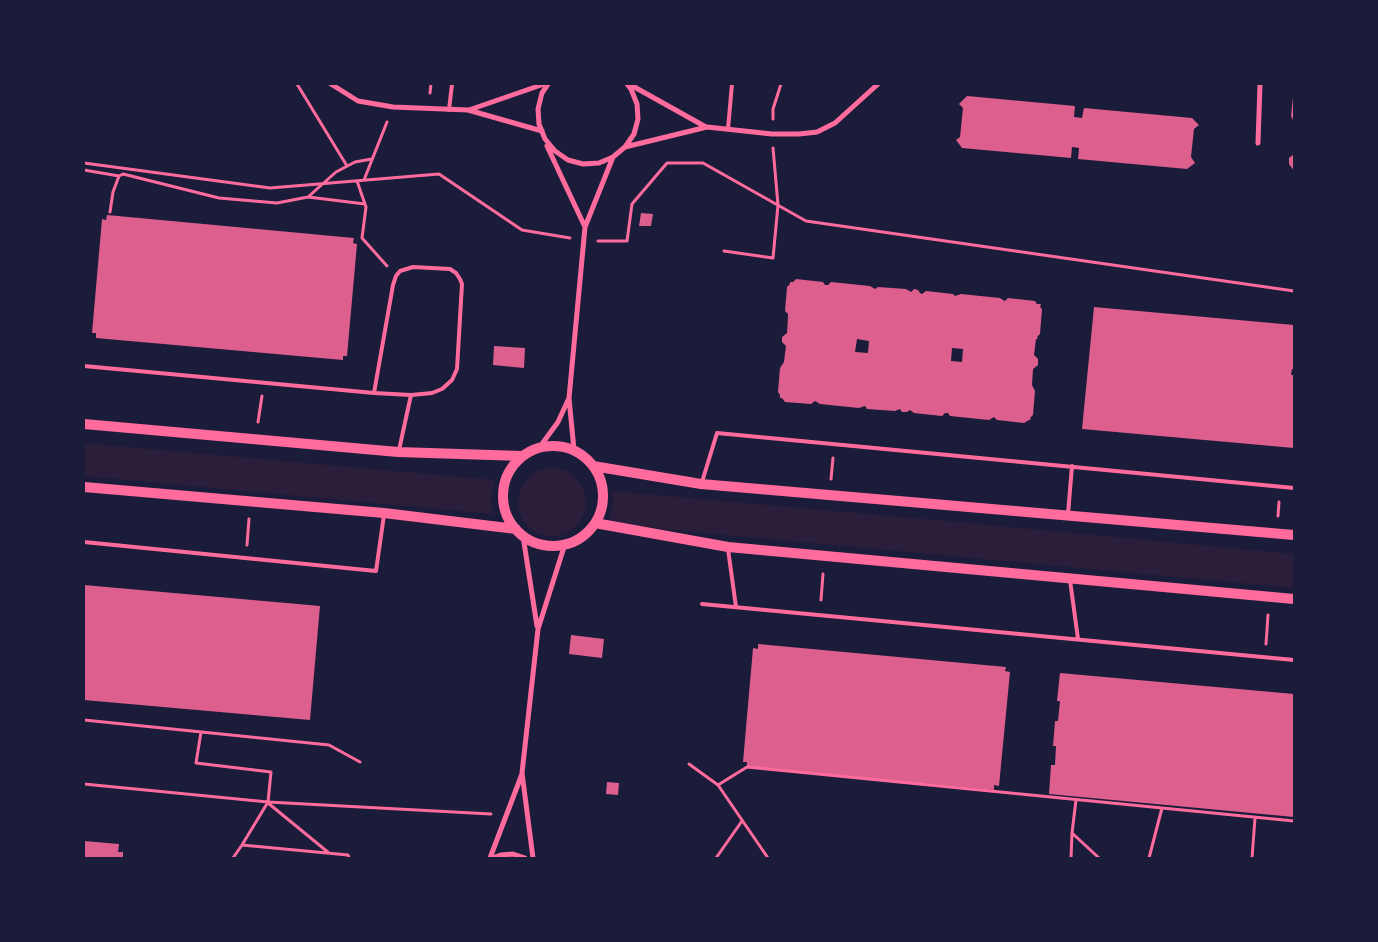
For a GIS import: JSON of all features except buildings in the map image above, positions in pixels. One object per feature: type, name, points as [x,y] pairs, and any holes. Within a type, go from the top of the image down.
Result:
[{"type":"main road","points":[[84,424],[398,452],[522,456]]},
{"type":"main road","points":[[557,446],[574,450],[593,466],[599,477],[603,501],[600,513],[587,533],[577,540],[554,546],[532,541],[520,532],[507,516],[503,500],[504,483],[511,468],[522,456],[530,451],[557,446]]},
{"type":"main road","points":[[593,466],[701,484],[1294,535]]},
{"type":"main road","points":[[84,487],[384,513],[520,532]]},
{"type":"main road","points":[[595,523],[728,546],[1294,599]]},
{"type":"street","points":[[331,84],[358,101],[393,107],[468,110],[542,131]]},
{"type":"street","points":[[468,110],[544,84]]},
{"type":"street","points":[[548,84],[542,93],[538,109],[539,124],[544,139],[585,227]]},
{"type":"street","points":[[544,139],[554,151],[568,160],[583,164],[599,163],[613,157],[625,147],[634,134],[638,119],[637,104],[628,84]]},
{"type":"street","points":[[628,84],[707,127]]},
{"type":"street","points":[[625,147],[707,127],[772,134],[818,132],[835,123],[878,84]]},
{"type":"street","points":[[1258,143],[1260,84]]},
{"type":"street","points":[[574,450],[569,398],[585,227],[613,157]]},
{"type":"street","points":[[540,448],[558,422],[569,398]]},
{"type":"street","points":[[520,532],[538,629]]},
{"type":"street","points":[[533,858],[522,773],[538,629],[565,544]]},
{"type":"street","points":[[491,858],[522,773]]},
{"type":"street","points":[[491,858],[513,854],[525,858]]},
{"type":"lane","points":[[449,110],[452,84]]},
{"type":"lane","points":[[728,129],[732,84]]},
{"type":"lane","points":[[84,366],[374,394],[411,395],[432,393],[442,389],[452,380],[457,369],[462,284],[460,279],[450,269],[413,268],[400,271],[396,276],[374,394]]},
{"type":"lane","points":[[398,452],[411,395]]},
{"type":"lane","points":[[701,484],[718,434],[1294,488]]},
{"type":"lane","points":[[1067,516],[1072,466]]},
{"type":"lane","points":[[84,542],[376,571],[384,513]]},
{"type":"lane","points":[[728,546],[736,607]]},
{"type":"lane","points":[[1070,578],[1078,639]]},
{"type":"lane","points":[[702,604],[1294,660]]},
{"type":"path","points":[[297,84],[348,166]]},
{"type":"path","points":[[724,251],[772,258],[778,205],[772,134],[773,109],[781,84]]},
{"type":"path","points":[[364,180],[393,107]]},
{"type":"path","points":[[308,197],[336,172],[355,162],[372,159]]},
{"type":"path","points":[[84,163],[270,188],[438,174],[522,230],[584,240],[627,241],[632,204],[667,163],[703,163],[806,221],[1294,291]]},
{"type":"path","points":[[84,170],[119,176],[123,174],[219,198],[277,203],[308,197],[365,204]]},
{"type":"path","points":[[110,212],[113,192],[119,176]]},
{"type":"path","points":[[357,181],[366,207],[362,238],[396,276]]},
{"type":"path","points":[[256,440],[263,383]]},
{"type":"path","points":[[830,494],[834,445]]},
{"type":"path","points":[[1276,534],[1280,486]]},
{"type":"path","points":[[246,558],[251,502]]},
{"type":"path","points":[[819,615],[824,556]]},
{"type":"path","points":[[1264,657],[1270,597]]},
{"type":"path","points":[[84,720],[329,745],[360,762]]},
{"type":"path","points":[[201,732],[196,763],[271,772],[268,802],[233,858]]},
{"type":"path","points":[[689,764],[718,785],[768,858]]},
{"type":"path","points":[[718,785],[747,767],[1294,822]]},
{"type":"path","points":[[84,784],[268,802],[506,815]]},
{"type":"path","points":[[1071,858],[1076,800]]},
{"type":"path","points":[[268,802],[329,853]]},
{"type":"path","points":[[1149,858],[1162,808]]},
{"type":"path","points":[[1252,858],[1255,818]]},
{"type":"path","points":[[716,858],[742,821]]},
{"type":"path","points":[[1072,833],[1099,858]]},
{"type":"path","points":[[242,845],[348,855],[349,858]]},
{"type":"shaded area","points":[[84,443],[495,480],[491,496],[493,513],[84,476]]},
{"type":"shaded area","points":[[545,468],[559,468],[571,473],[581,483],[586,495],[586,509],[581,521],[571,531],[559,536],[545,536],[533,531],[523,521],[518,509],[518,495],[523,483],[533,473]]},
{"type":"shaded area","points":[[612,491],[1294,554],[1294,588],[608,524],[613,507]]}]
